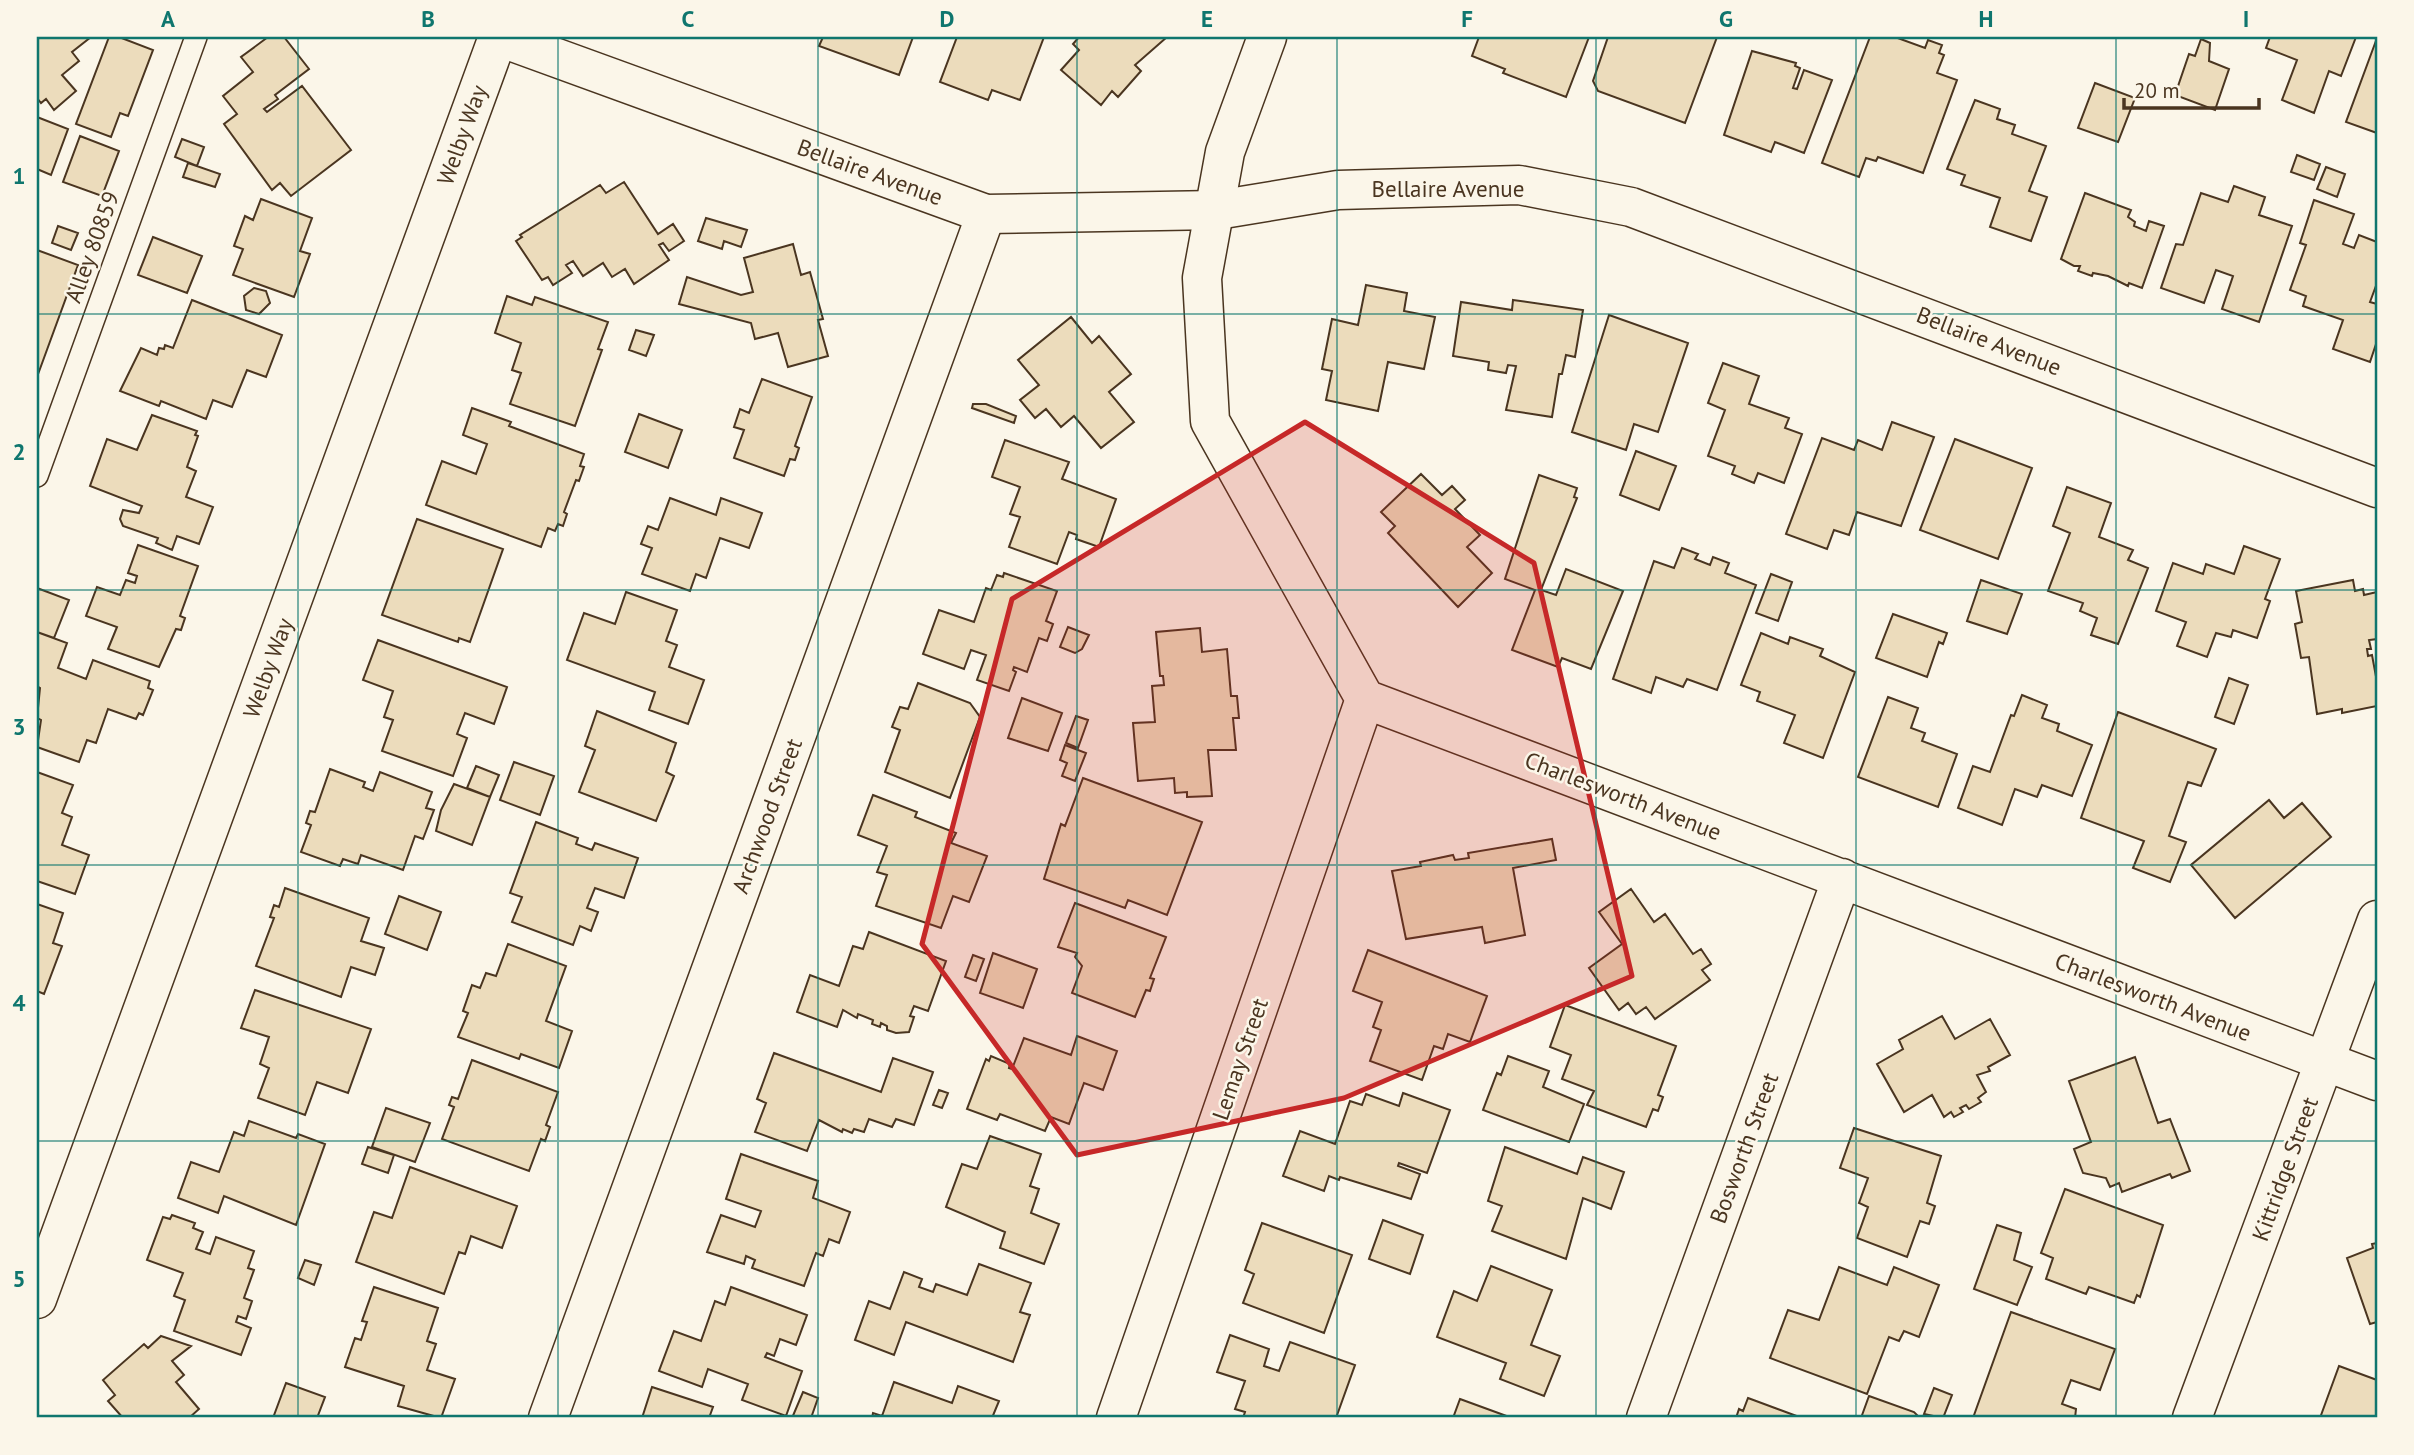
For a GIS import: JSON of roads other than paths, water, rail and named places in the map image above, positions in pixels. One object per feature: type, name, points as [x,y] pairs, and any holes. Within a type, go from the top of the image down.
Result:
[{"type":"street","name":"Bellaire Avenue","points":[[499,37],[986,214],[1217,210],[1338,190],[1519,185],[1632,206],[2377,488]]},
{"type":"street","name":"Welby Way","points":[[37,1299],[499,37]]},
{"type":"street","points":[[1266,37],[1225,152],[1217,210],[1202,278],[1210,421],[1365,699]]},
{"type":"street","name":"Archwood Street","points":[[548,1418],[986,214]]},
{"type":"street","name":"Charlesworth Avenue","points":[[1365,699],[2377,1081]]},
{"type":"street","name":"Lemay Street","points":[[1116,1418],[1365,699]]},
{"type":"street","name":"Bosworth Street","points":[[1646,1418],[1842,878]]},
{"type":"street","name":"Kittridge Street","points":[[2192,1418],[2377,920]]},
{"type":"lane","name":"Alley 80859","points":[[37,476],[196,37]]}]
